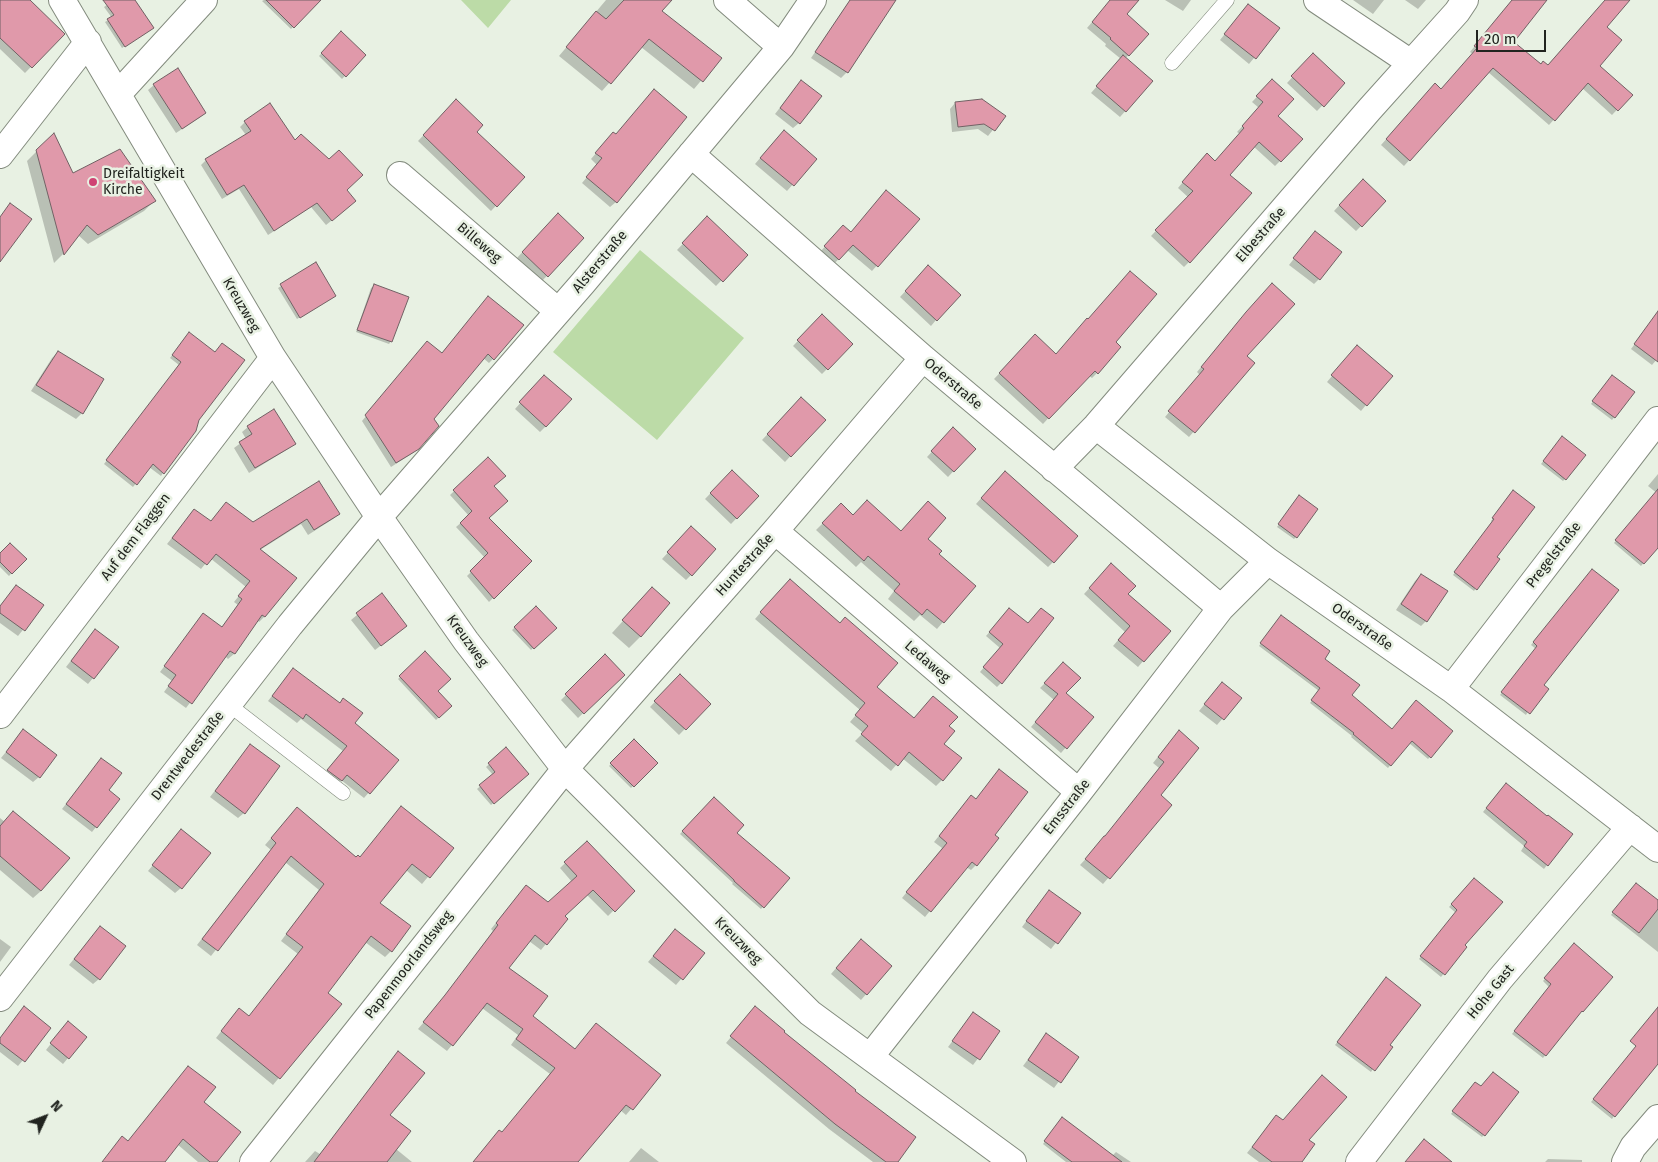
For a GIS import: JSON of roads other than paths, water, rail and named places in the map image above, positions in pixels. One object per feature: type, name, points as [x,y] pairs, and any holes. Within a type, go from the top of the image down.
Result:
[{"type":"street","name":"Kreuzweg","points":[[62,0],[273,358],[378,516],[466,641],[565,769],[810,1013],[1013,1162]]},
{"type":"street","points":[[118,94],[204,0]]},
{"type":"street","points":[[727,0],[781,47]]},
{"type":"street","name":"Alsterstraße","points":[[378,516],[558,311],[781,47],[813,0]]},
{"type":"street","points":[[1317,0],[1412,63]]},
{"type":"street","name":"Elbestraße","points":[[1054,469],[1096,426],[1466,0]]},
{"type":"street","points":[[0,155],[88,42]]},
{"type":"street","name":"Oderstraße","points":[[690,154],[923,358],[1222,608]]},
{"type":"street","name":"Billeweg","points":[[400,175],[558,311]]},
{"type":"street","name":"Auf dem Flaggen","points":[[0,715],[273,358]]},
{"type":"street","name":"Huntestraße","points":[[565,769],[775,531],[923,358]]},
{"type":"street","name":"Pregelstraße","points":[[1451,689],[1658,420]]},
{"type":"street","name":"Oderstraße","points":[[1096,426],[1268,561],[1451,689],[1658,849]]},
{"type":"street","name":"Drentwedestraße","points":[[0,998],[228,704],[378,516]]},
{"type":"street","name":"Ledaweg","points":[[775,531],[1079,792]]},
{"type":"street","name":"Emsstraße","points":[[870,1057],[1222,608],[1268,561]]},
{"type":"street","name":"Papenmoorlandsweg","points":[[253,1162],[565,769]]},
{"type":"street","name":"Hohe Gast","points":[[1358,1162],[1500,979],[1630,828]]},
{"type":"street","points":[[1626,1162],[1634,1146],[1658,1118]]},
{"type":"lane","points":[[1172,63],[1227,0]]},
{"type":"lane","points":[[228,704],[343,793]]},
{"type":"place","name":"Dreifaltigkeit Kirche","points":[[93,182]]}]
